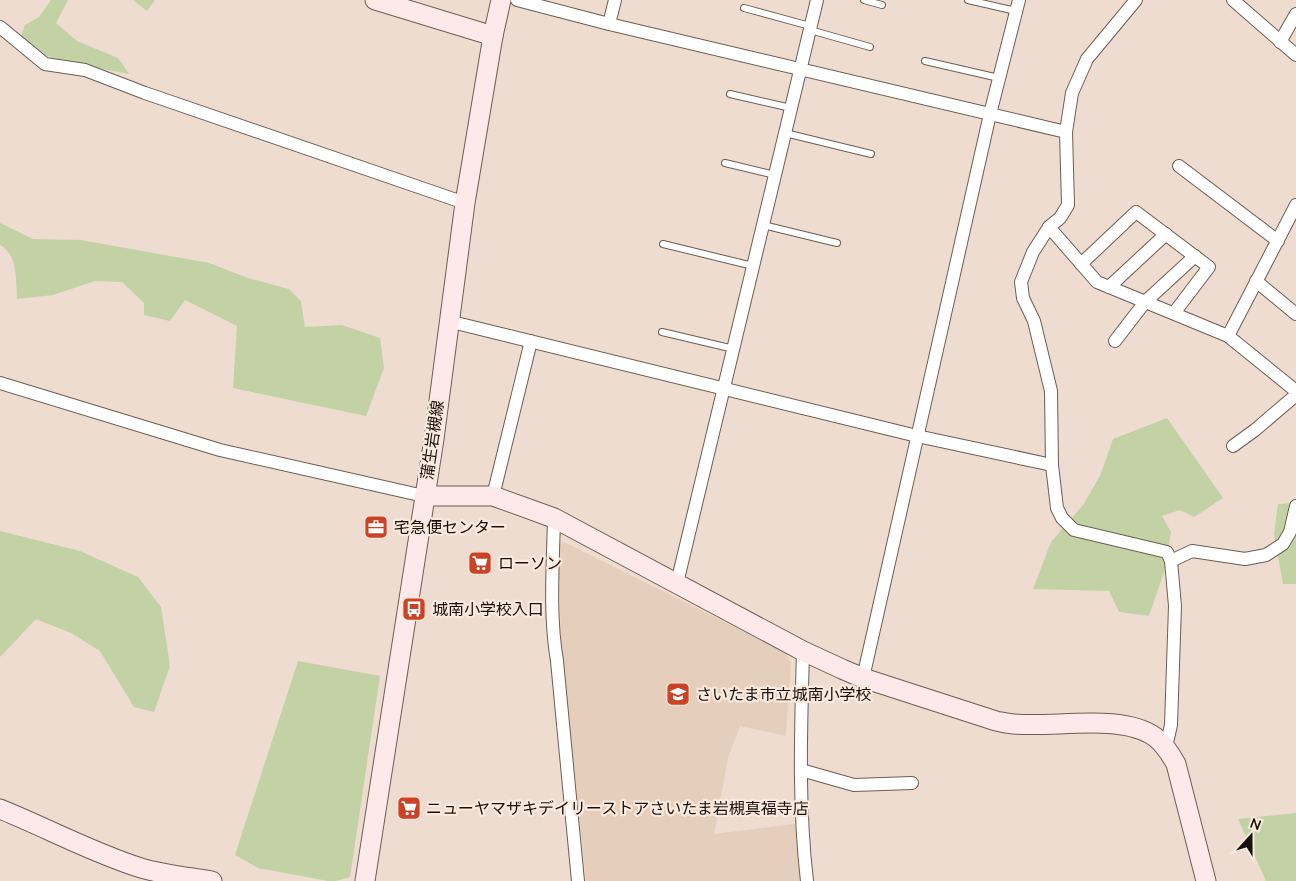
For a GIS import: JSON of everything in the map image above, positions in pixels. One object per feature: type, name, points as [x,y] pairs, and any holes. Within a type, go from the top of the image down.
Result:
[{"type":"street","points":[[375,0],[493,36]]},
{"type":"street","name":"蒲生岩槻線","points":[[365,881],[434,439],[465,203],[493,36],[502,0]]},
{"type":"street","points":[[516,0],[800,70],[1066,132]]},
{"type":"street","points":[[609,24],[615,0]]},
{"type":"street","points":[[677,583],[817,0]]},
{"type":"street","points":[[1136,0],[1086,59],[1072,93],[1066,132],[1068,205],[1060,218],[1049,227],[1033,252],[1021,282],[1023,298],[1034,321],[1051,391],[1052,465],[1057,508],[1062,518],[1074,530],[1167,552],[1172,561],[1175,616],[1171,725],[1166,747]]},
{"type":"street","points":[[1238,2],[1296,55]]},
{"type":"street","points":[[863,678],[990,114],[1018,6]]},
{"type":"street","points":[[1280,42],[1296,14]]},
{"type":"street","points":[[0,27],[45,64],[85,70],[145,94],[465,203]]},
{"type":"street","points":[[1179,166],[1278,241]]},
{"type":"street","points":[[1228,336],[1278,241],[1292,221],[1296,205]]},
{"type":"street","points":[[1081,264],[1136,212],[1209,267],[1174,313]]},
{"type":"street","points":[[1049,227],[1097,282],[1228,336],[1296,391]]},
{"type":"street","points":[[1109,287],[1166,234]]},
{"type":"street","points":[[1115,341],[1145,302],[1195,256]]},
{"type":"street","points":[[1256,281],[1296,314]]},
{"type":"street","points":[[448,321],[917,436],[1052,465]]},
{"type":"street","points":[[493,496],[531,341]]},
{"type":"street","points":[[1285,382],[1296,374]]},
{"type":"street","points":[[0,382],[220,450],[424,496],[493,496],[554,518],[803,651],[863,678],[996,721],[1015,724],[1120,725],[1136,728],[1153,736],[1166,747],[1176,764],[1206,881]]},
{"type":"street","points":[[1233,446],[1296,395]]},
{"type":"street","points":[[1172,561],[1192,551],[1245,559],[1266,555],[1283,544],[1290,532],[1296,506]]},
{"type":"street","points":[[554,518],[552,571],[553,637],[578,881]]},
{"type":"street","points":[[803,651],[802,841],[807,881]]},
{"type":"street","points":[[801,770],[854,785],[912,783]]},
{"type":"street","points":[[0,809],[92,850],[140,868],[170,876],[212,881]]},
{"type":"lane","points":[[864,0],[882,5]]},
{"type":"lane","points":[[968,0],[1018,6]]},
{"type":"lane","points":[[744,8],[870,47]]},
{"type":"lane","points":[[926,61],[999,78]]},
{"type":"lane","points":[[730,94],[791,108]]},
{"type":"lane","points":[[785,133],[871,154]]},
{"type":"lane","points":[[724,163],[775,175]]},
{"type":"lane","points":[[763,225],[837,243]]},
{"type":"lane","points":[[663,244],[753,266]]},
{"type":"lane","points":[[662,332],[734,349]]},
{"type":"shaded area","name":"さいたま市立城南小学校","points":[[564,542],[785,652],[791,662],[786,736],[740,726],[728,758],[714,834],[795,824],[804,881],[586,881],[561,644],[558,544]]},
{"type":"green space","points":[[51,0],[68,0],[56,23],[77,41],[118,58],[129,74],[47,56],[21,36],[25,25],[39,17]]},
{"type":"green space","points":[[133,0],[155,0],[147,11]]},
{"type":"green space","points":[[0,223],[33,239],[81,240],[209,263],[248,278],[289,289],[301,301],[305,327],[342,325],[380,338],[384,368],[366,416],[233,388],[237,326],[185,300],[170,321],[144,315],[144,303],[122,282],[95,281],[53,295],[17,299],[13,262],[6,249],[0,245]]},
{"type":"green space","points":[[1167,418],[1223,498],[1194,517],[1180,510],[1162,516],[1171,532],[1164,572],[1149,616],[1119,612],[1109,591],[1033,589],[1051,542],[1083,505],[1100,476],[1113,439]]},
{"type":"green space","points":[[1296,503],[1296,584],[1283,584],[1274,534],[1278,504]]},
{"type":"green space","points":[[0,531],[80,551],[138,577],[161,607],[170,666],[154,712],[134,707],[100,651],[71,633],[36,619],[0,657]]},
{"type":"green space","points":[[298,661],[380,676],[350,877],[336,881],[258,868],[235,855]]},
{"type":"green space","points":[[1296,813],[1296,881],[1266,881],[1238,819]]},
{"type":"place","name":"宅急便センター","points":[[376,527]]},
{"type":"place","name":"ローソン","points":[[480,563]]},
{"type":"place","name":"城南小学校入口","points":[[414,609]]},
{"type":"place","name":"さいたま市立城南小学校","points":[[678,694]]},
{"type":"place","name":"ニューヤマザキデイリーストアさいたま岩槻真福寺店","points":[[409,808]]}]
